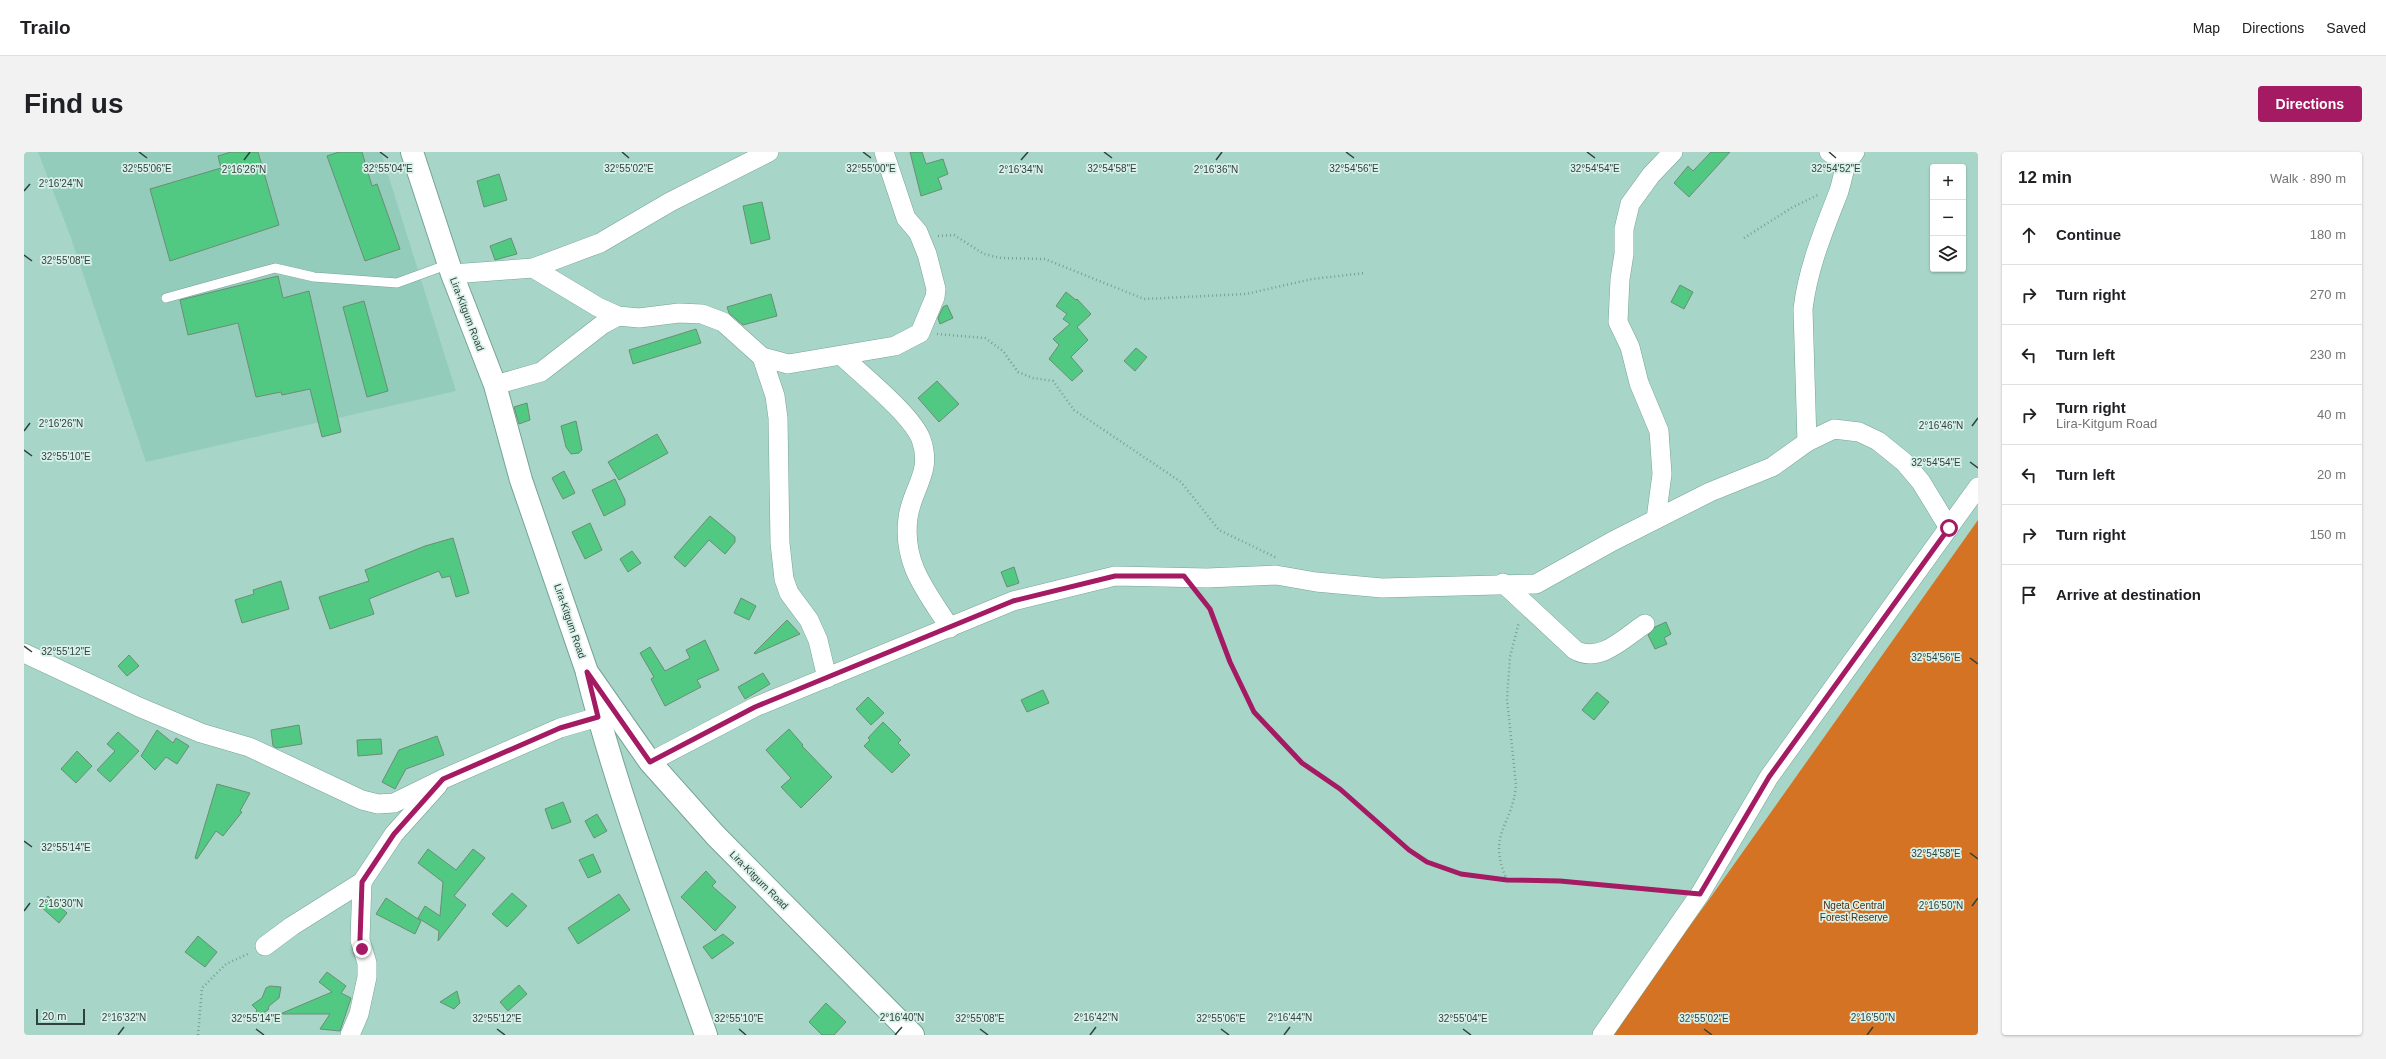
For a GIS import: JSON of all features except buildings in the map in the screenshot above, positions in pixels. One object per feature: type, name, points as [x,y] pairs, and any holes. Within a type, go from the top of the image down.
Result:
[{"type":"main road","name":"Lira-Kitgum Road","points":[[412,152],[450,269],[495,385],[521,480],[587,672],[650,762],[716,836],[913,1035]]},
{"type":"main road","points":[[587,672],[598,717],[649,875],[706,1035]]},
{"type":"street","points":[[450,269],[533,268],[600,243],[670,202],[769,152]]},
{"type":"street","points":[[533,268],[598,307],[618,316],[639,318],[679,313],[702,314],[723,322],[762,357],[788,364],[895,346],[920,333],[929,315],[936,289],[932,268],[922,240],[918,232],[906,218],[884,152]]},
{"type":"street","points":[[1656,519],[1662,474],[1659,431],[1639,383],[1630,347],[1618,322],[1620,279],[1624,254],[1624,230],[1630,204],[1651,175],[1673,152]]},
{"type":"street","points":[[1807,442],[1803,309],[1805,290],[1814,258],[1851,156],[1830,152]]},
{"type":"street","points":[[495,385],[541,372],[603,324],[618,316]]},
{"type":"street","points":[[842,356],[904,415],[920,438],[926,462],[908,517],[908,547],[913,569],[950,628]]},
{"type":"street","points":[[762,357],[775,396],[778,418],[780,536],[784,579],[789,593],[809,620],[818,640],[828,678]]},
{"type":"street","points":[[650,762],[755,707],[1013,601],[1065,587],[1115,576],[1184,576],[1207,578],[1276,575],[1382,588],[1503,583],[1536,584],[1612,541],[1710,492],[1772,467],[1807,442],[1834,428],[1859,432],[1878,441],[1904,462],[1921,482],[1949,528]]},
{"type":"street","points":[[1602,1035],[1700,894],[1769,777],[1978,487]]},
{"type":"street","points":[[1503,583],[1575,650],[1584,655],[1604,651],[1645,624]]},
{"type":"street","points":[[24,653],[139,707],[201,733],[248,747],[362,800],[378,804],[394,803],[443,779],[560,728],[598,717]]},
{"type":"street","points":[[265,946],[292,926],[362,882],[394,834],[443,779]]},
{"type":"street","points":[[350,1035],[359,1014],[367,977],[366,963],[360,940],[362,882]]},
{"type":"lane","points":[[166,298],[275,268],[314,277],[397,283],[450,269]]},
{"type":"path","points":[[1744,238],[1793,207],[1842,182]]},
{"type":"path","points":[[922,240],[944,234],[954,235],[984,254],[1001,258],[1045,259],[1144,298],[1246,294],[1312,279],[1365,273]]},
{"type":"path","points":[[920,333],[966,335],[985,338],[1003,351],[1018,372],[1033,378],[1053,381],[1074,410],[1181,482],[1219,530],[1276,556],[1291,578]]},
{"type":"path","points":[[1184,576],[1210,609],[1230,662],[1254,712],[1302,763],[1340,789],[1409,850],[1427,862],[1461,874],[1507,880],[1560,881],[1700,894]]},
{"type":"path","points":[[1507,880],[1498,852],[1500,835],[1515,798],[1516,785],[1507,699],[1510,657],[1523,603]]},
{"type":"path","points":[[198,1035],[202,988],[226,964],[265,946]]},
{"type":"shaded area","points":[[38,152],[381,152],[456,391],[146,462],[71,238]]},
{"type":"green space","name":"Ngeta Central Forest Reserve","points":[[1978,520],[1978,1035],[1609,1035],[1708,901]]},
{"type":"route","points":[[362,949],[360,940],[362,882],[394,834],[443,779],[560,728],[598,717],[587,672],[650,762],[755,707],[1013,601],[1039,593],[1115,576],[1184,576],[1210,609],[1230,662],[1254,712],[1302,763],[1340,789],[1409,850],[1427,862],[1461,874],[1507,880],[1560,881],[1700,894],[1769,777],[1825,697],[1949,528]]}]
